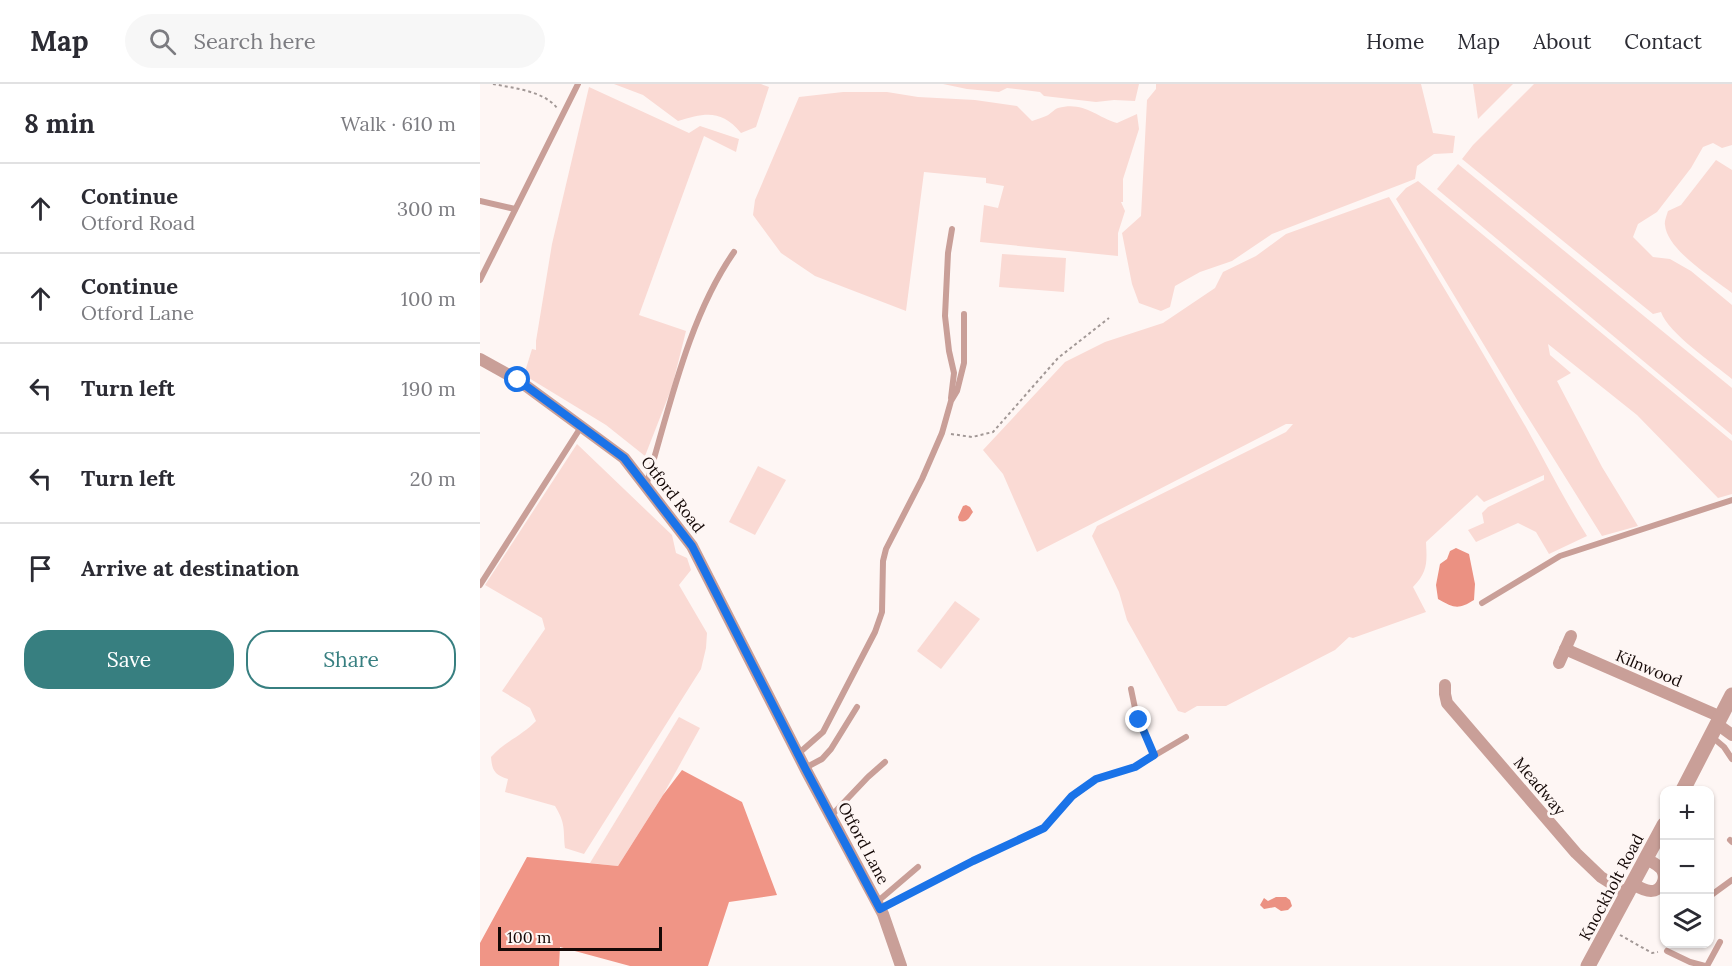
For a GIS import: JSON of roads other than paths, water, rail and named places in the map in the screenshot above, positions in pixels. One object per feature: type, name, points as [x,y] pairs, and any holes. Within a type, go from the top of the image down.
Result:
[{"type":"street","name":"Otford Road","points":[[480,359],[518,380],[624,458],[692,546],[806,770]]},
{"type":"street","points":[[1559,663],[1570,636]]},
{"type":"street","name":"Kilnwood","points":[[1565,649],[1732,735]]},
{"type":"street","name":"Meadway","points":[[1445,685],[1447,703],[1542,815],[1593,870],[1630,889]]},
{"type":"street","points":[[1685,786],[1732,695]]},
{"type":"street","name":"Otford Lane","points":[[806,770],[879,906],[901,966]]},
{"type":"street","name":"Knockholt Road","points":[[1588,966],[1660,834]]},
{"type":"street","points":[[1646,859],[1660,867]]},
{"type":"street","points":[[1630,889],[1652,891],[1660,888]]},
{"type":"lane","points":[[480,280],[578,84]]},
{"type":"lane","points":[[480,201],[515,209]]},
{"type":"lane","points":[[798,754],[823,732],[874,632],[882,612],[883,561],[886,549],[922,479],[942,433],[951,402],[954,373],[945,316],[948,253],[952,229]]},
{"type":"lane","points":[[646,486],[689,344],[704,304],[734,252]]},
{"type":"lane","points":[[951,402],[957,391],[964,363],[964,314]]},
{"type":"lane","points":[[480,585],[581,427]]},
{"type":"lane","points":[[1482,603],[1560,556],[1732,500]]},
{"type":"lane","points":[[1131,689],[1136,713],[1154,755]]},
{"type":"lane","points":[[806,770],[822,759],[831,749],[857,707]]},
{"type":"lane","points":[[1716,726],[1724,747],[1732,759]]},
{"type":"lane","points":[[879,906],[1044,828],[1072,796],[1096,779],[1135,767],[1186,737]]},
{"type":"lane","points":[[831,817],[885,762]]},
{"type":"lane","points":[[879,906],[918,867]]},
{"type":"lane","points":[[1713,894],[1732,880]]},
{"type":"lane","points":[[1667,951],[1690,962],[1706,966],[1720,942]]}]
